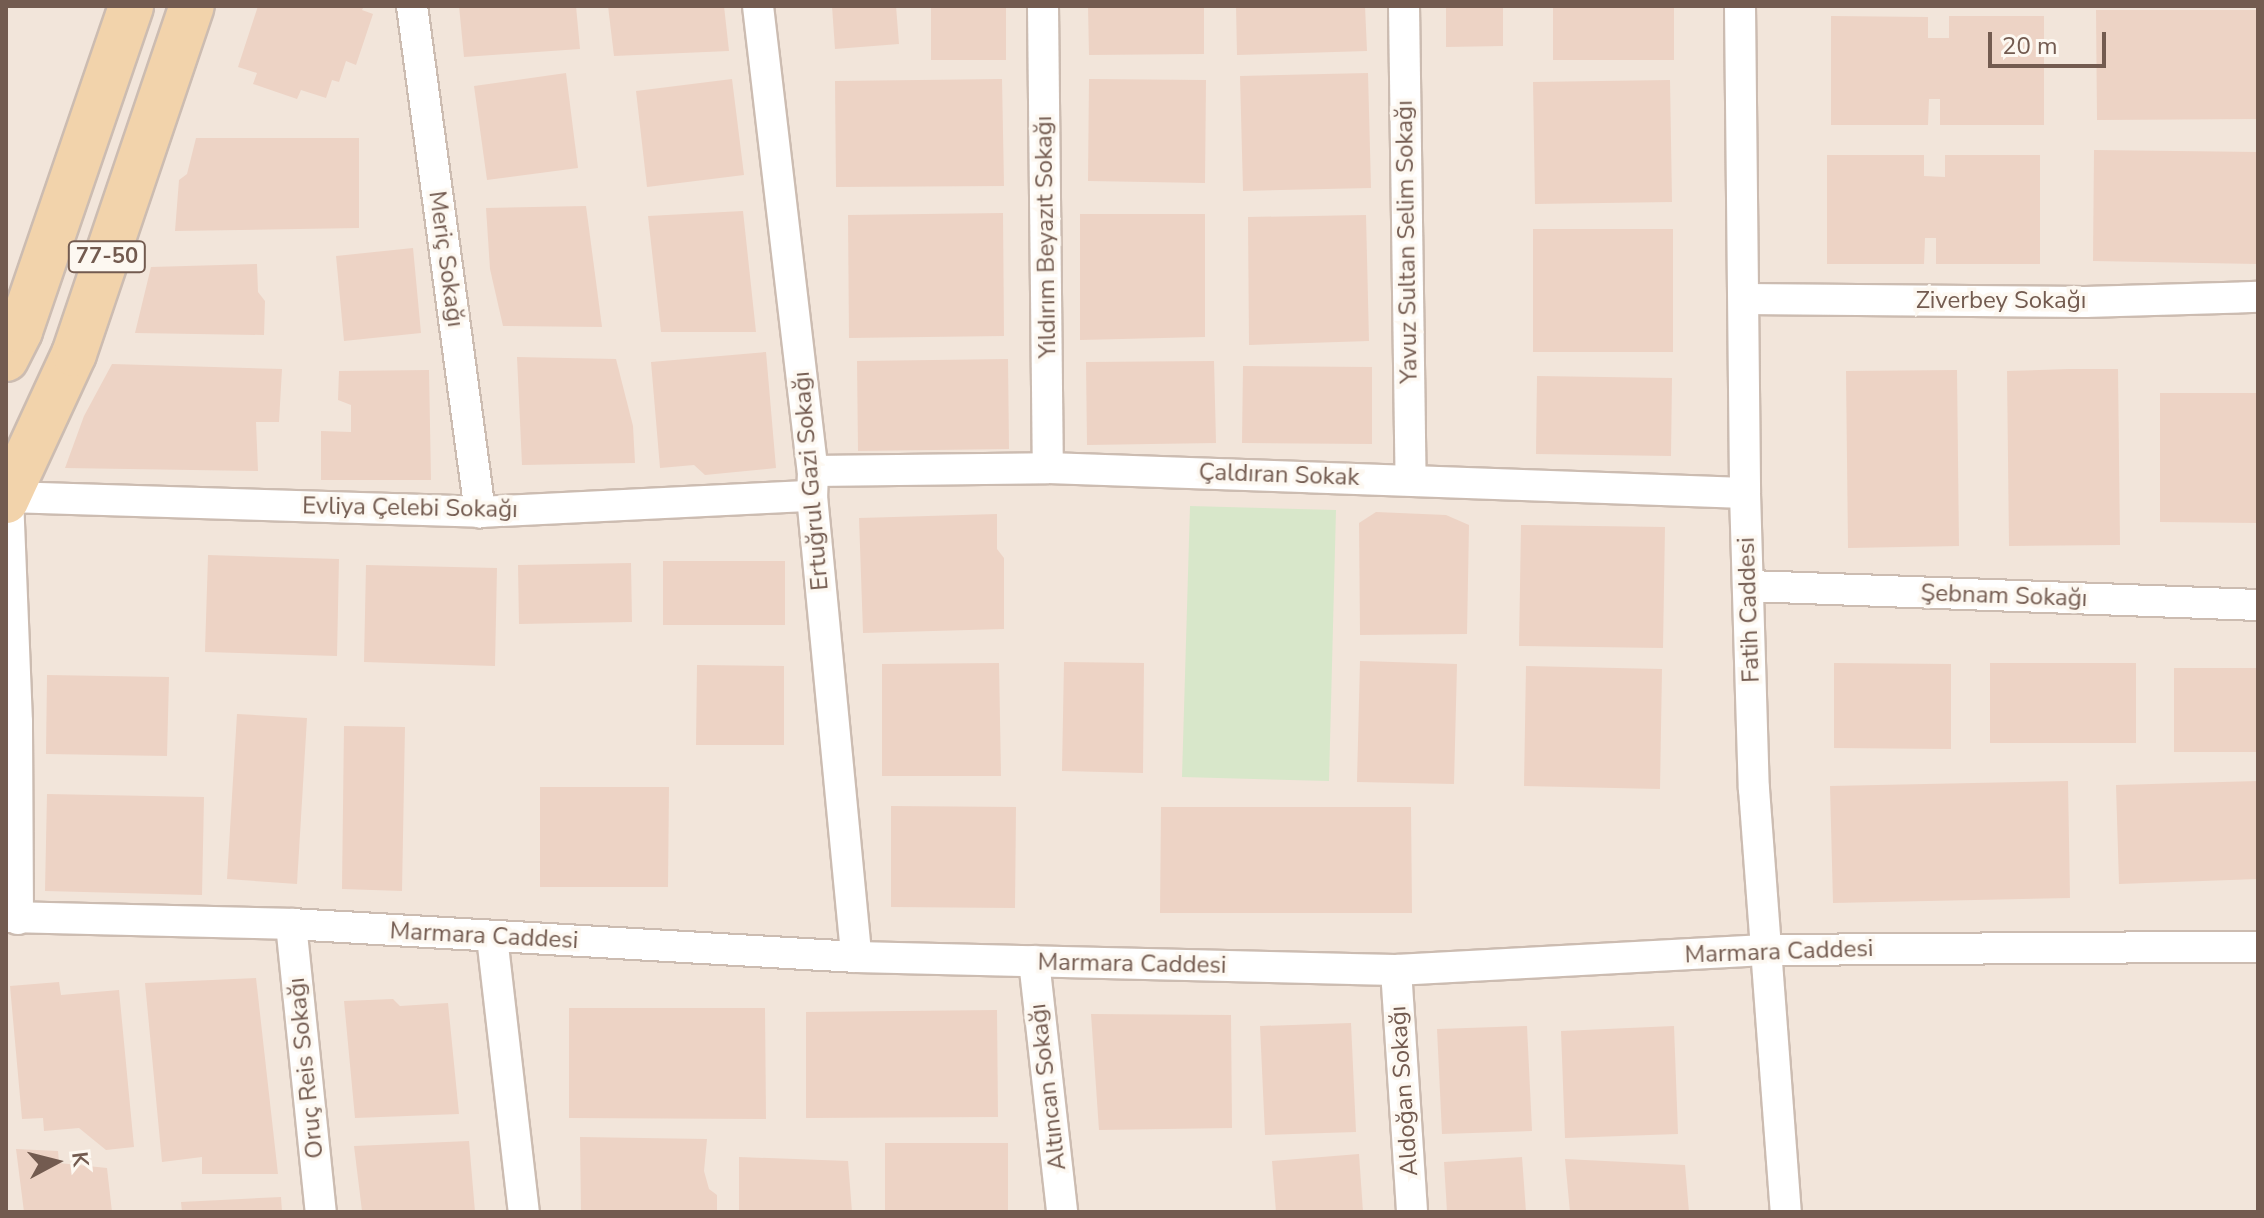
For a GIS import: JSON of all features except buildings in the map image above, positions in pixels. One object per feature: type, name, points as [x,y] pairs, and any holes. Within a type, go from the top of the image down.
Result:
[{"type":"main road","name":"77-50","points":[[6,359],[20,331],[131,6]]},
{"type":"main road","name":"77-50","points":[[7,499],[74,354],[192,6]]},
{"type":"street","name":"Meriç Sokağı","points":[[412,6],[480,512]]},
{"type":"street","name":"Ertuğrul Gazi Sokağı","points":[[758,6],[812,484],[856,957]]},
{"type":"street","name":"Yıldırım Beyazıt Sokağı","points":[[1043,6],[1048,468]]},
{"type":"street","name":"Yavuz Sultan Selim Sokağı","points":[[1404,6],[1411,479]]},
{"type":"street","name":"Fatih Caddesi","points":[[1740,6],[1745,493],[1754,789],[1769,950],[1786,1212]]},
{"type":"street","name":"Ziverbey Sokağı","points":[[1744,299],[2085,302],[2258,297]]},
{"type":"street","name":"Çaldıran Sokak","points":[[812,484],[1048,468],[1745,493]]},
{"type":"street","name":"Evliya Çelebi Sokağı","points":[[7,499],[480,512],[812,484]]},
{"type":"street","points":[[7,499],[17,722],[12,918]]},
{"type":"street","name":"Şebnam Sokağı","points":[[1750,586],[2258,605]]},
{"type":"street","name":"Marmara Caddesi","points":[[12,918],[291,924],[856,957],[1396,970],[1769,950],[2258,947]]},
{"type":"street","name":"Oruç Reis Sokağı","points":[[291,924],[321,1212]]},
{"type":"street","points":[[492,937],[524,1212]]},
{"type":"street","name":"Altıncan Sokağı","points":[[1034,961],[1062,1212]]},
{"type":"street","name":"Aldoğan Sokağı","points":[[1396,970],[1412,1212]]},
{"type":"shaded area","points":[[6,6],[2258,6],[2258,1212],[6,1212]]},
{"type":"green space","points":[[1190,506],[1336,510],[1329,781],[1182,777]]}]
